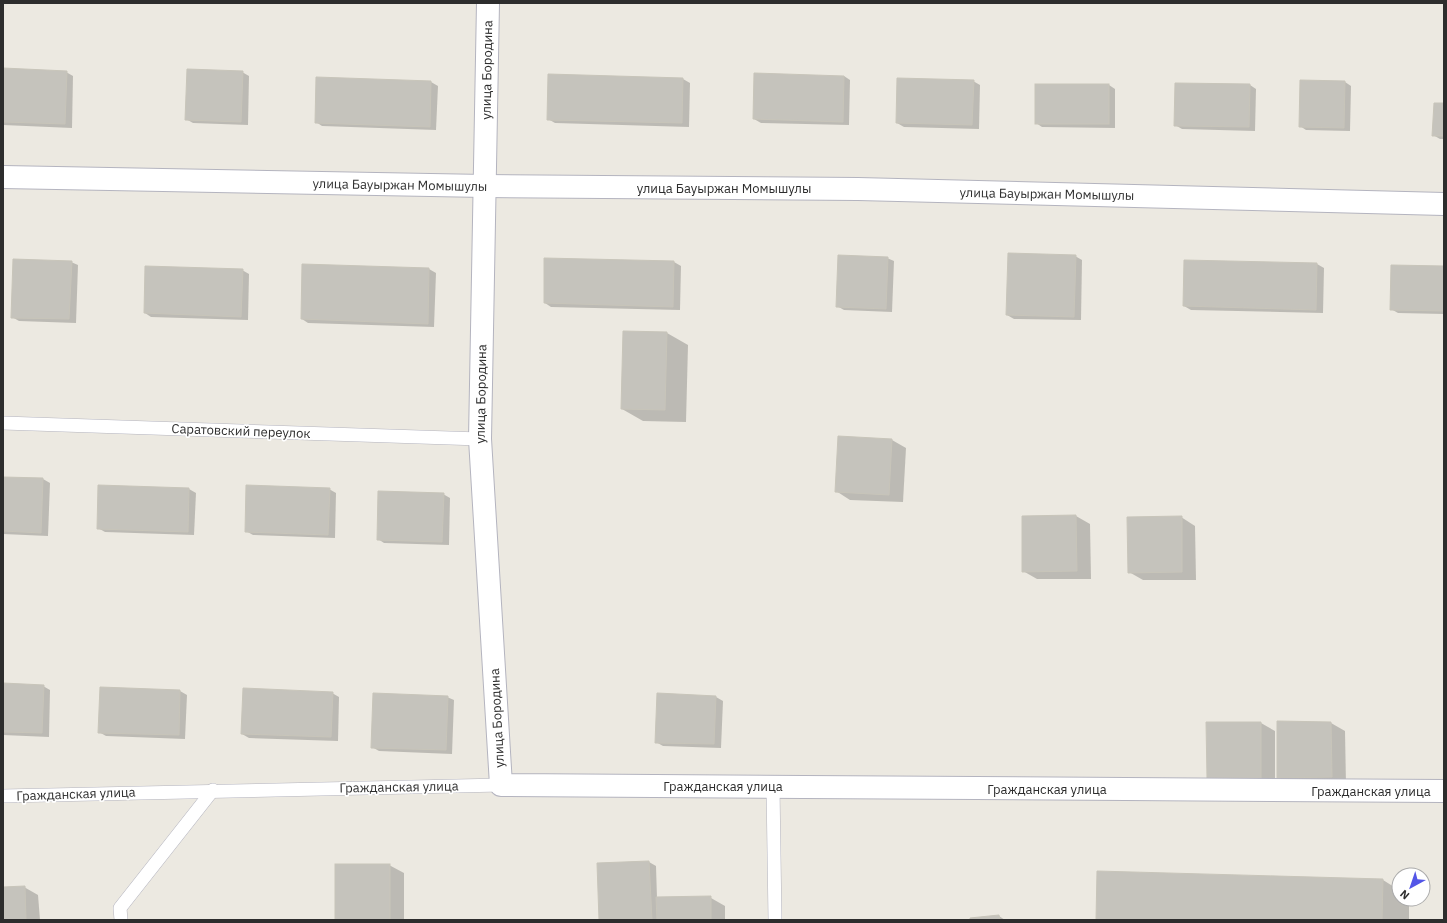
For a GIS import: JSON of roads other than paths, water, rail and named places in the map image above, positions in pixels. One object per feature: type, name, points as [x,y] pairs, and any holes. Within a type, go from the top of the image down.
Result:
[{"type":"street","name":"улица Бородина","points":[[488,3],[480,439],[501,785]]},
{"type":"street","name":"улица Бауыржан Момышулы","points":[[3,177],[485,186],[858,189],[1444,204]]},
{"type":"street","name":"Гражданская улица","points":[[501,785],[1444,791]]},
{"type":"lane","name":"Саратовский переулок","points":[[3,423],[480,439]]},
{"type":"lane","name":"Гражданская улица","points":[[3,796],[212,790],[501,785]]},
{"type":"lane","points":[[773,787],[775,920]]},
{"type":"lane","points":[[121,920],[120,908],[212,790]]}]
